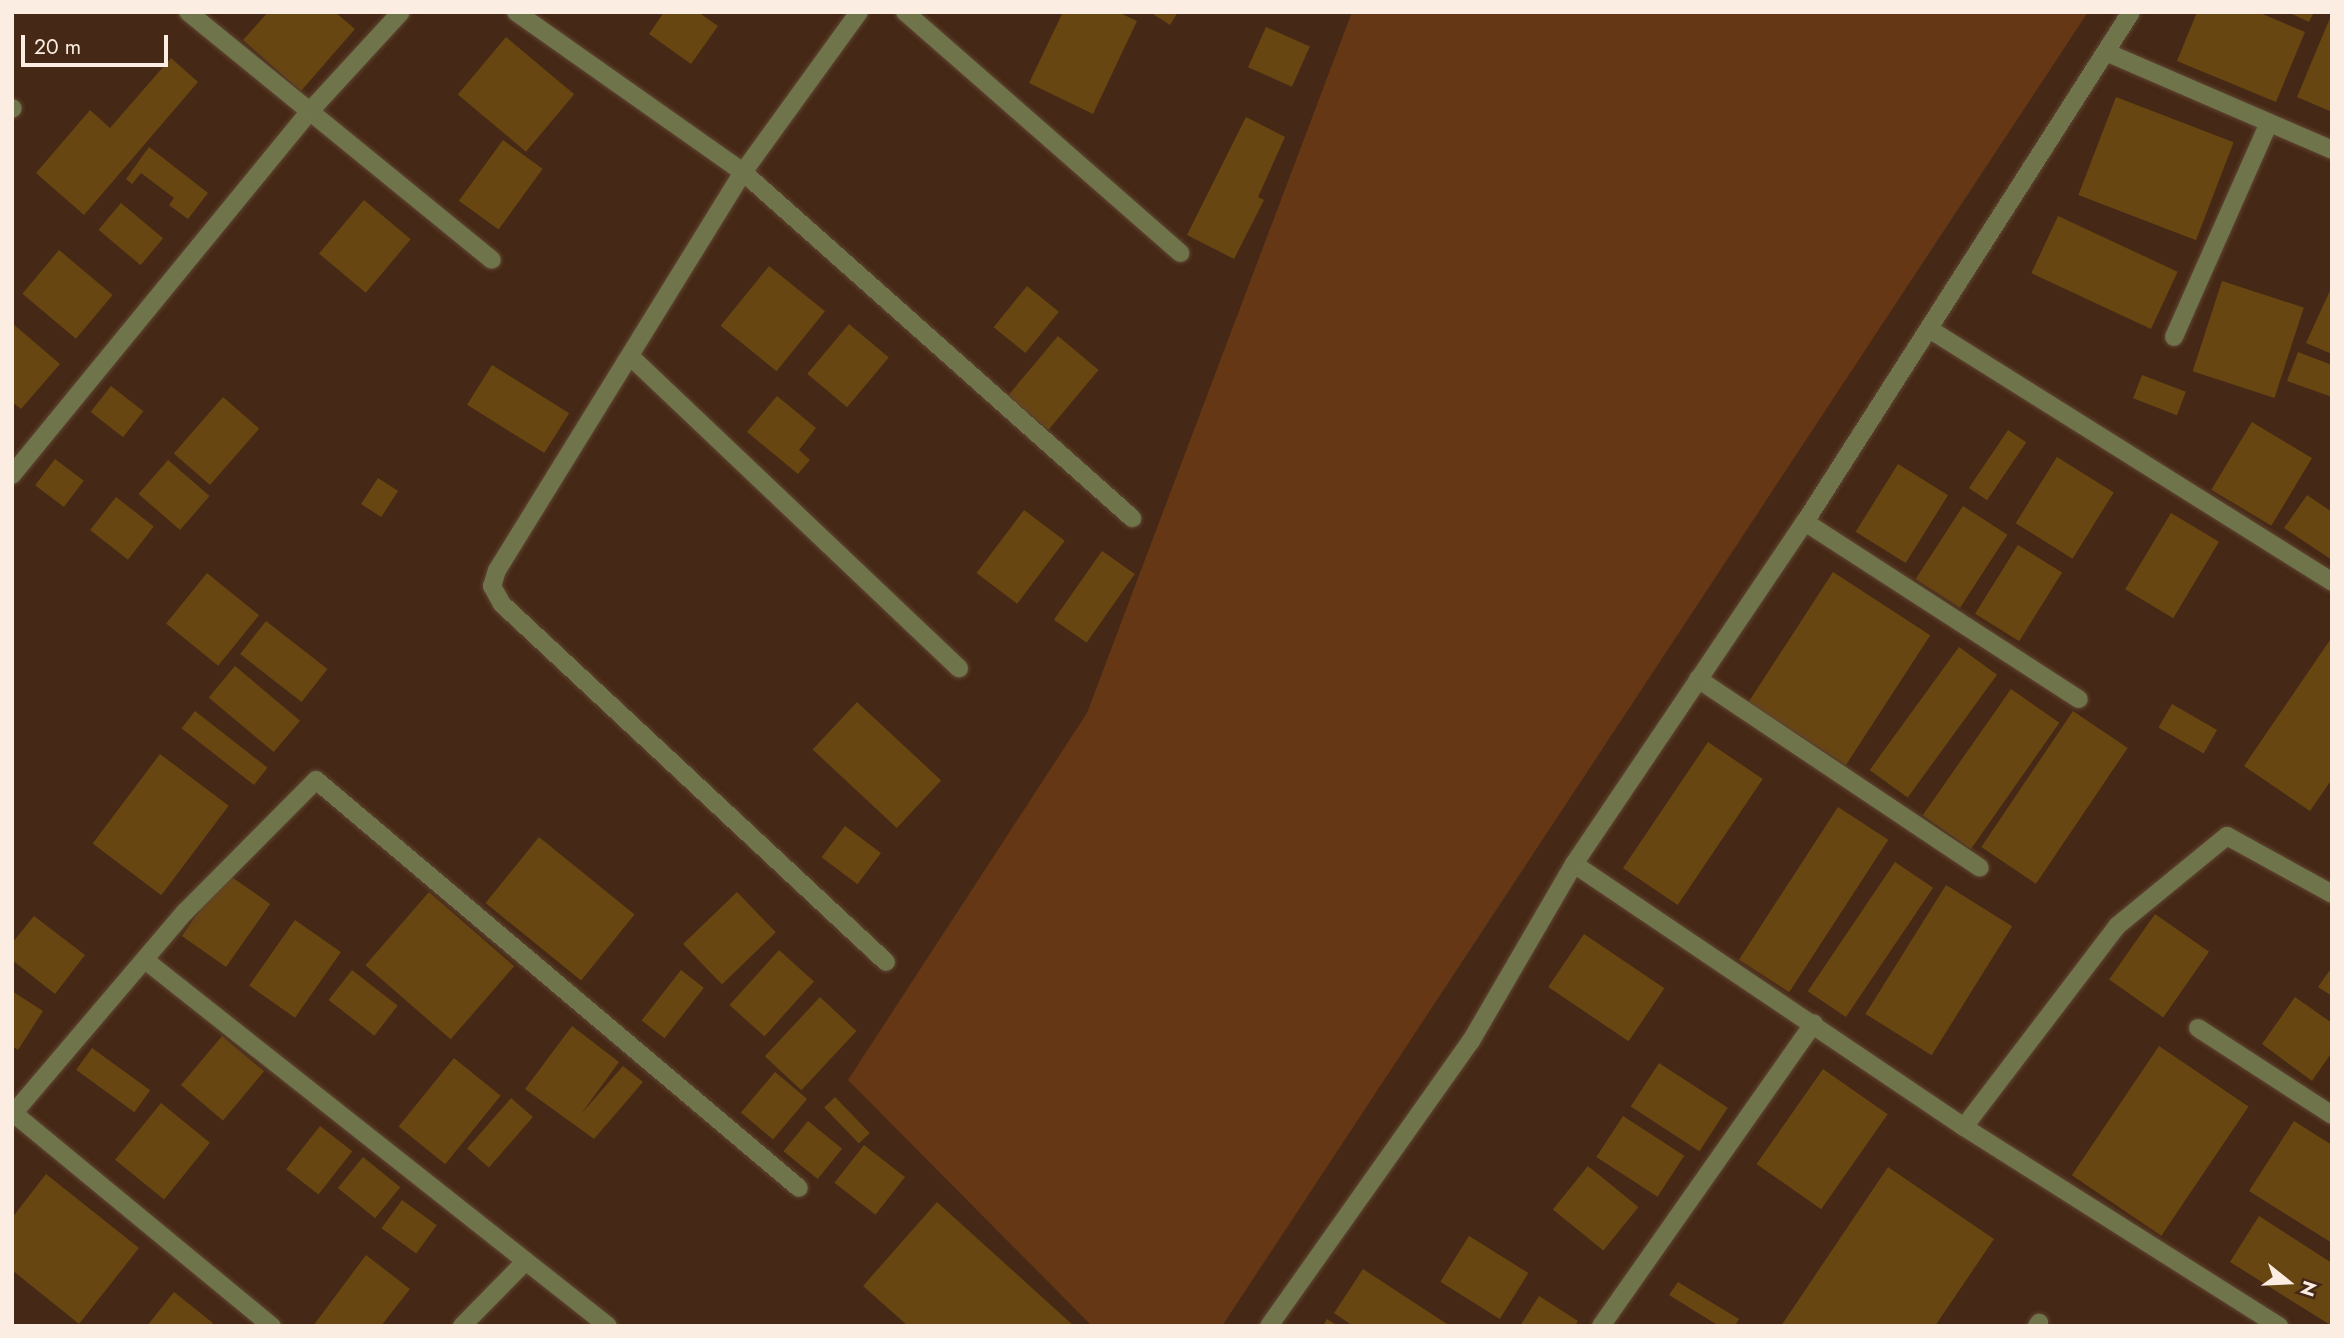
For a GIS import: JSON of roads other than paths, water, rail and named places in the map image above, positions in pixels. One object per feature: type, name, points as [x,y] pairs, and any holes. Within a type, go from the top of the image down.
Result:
[{"type":"street","points":[[188,12],[492,261]]},
{"type":"street","points":[[12,475],[310,111],[401,12]]},
{"type":"street","points":[[516,12],[743,172],[1132,518]]},
{"type":"street","points":[[859,12],[743,172],[632,358],[497,570],[492,586],[502,604],[886,962]]},
{"type":"street","points":[[905,12],[1180,253]]},
{"type":"street","points":[[1269,1326],[1471,1041],[1574,864],[1805,522],[2131,12]]},
{"type":"street","points":[[2106,52],[2332,150]]},
{"type":"street","points":[[2174,337],[2269,123]]},
{"type":"street","points":[[1928,329],[2332,582]]},
{"type":"street","points":[[632,358],[959,668]]},
{"type":"street","points":[[1805,522],[2079,699]]},
{"type":"street","points":[[1698,679],[1980,868]]},
{"type":"street","points":[[272,1326],[13,1113],[145,960],[316,780],[799,1188]]},
{"type":"street","points":[[1964,1126],[2117,926],[2227,836],[2332,894]]},
{"type":"street","points":[[1574,864],[1964,1126],[2279,1326]]},
{"type":"street","points":[[145,960],[608,1326]]},
{"type":"street","points":[[1601,1326],[1814,1023]]},
{"type":"street","points":[[2198,1028],[2332,1115]]},
{"type":"street","points":[[462,1326],[526,1262]]}]
